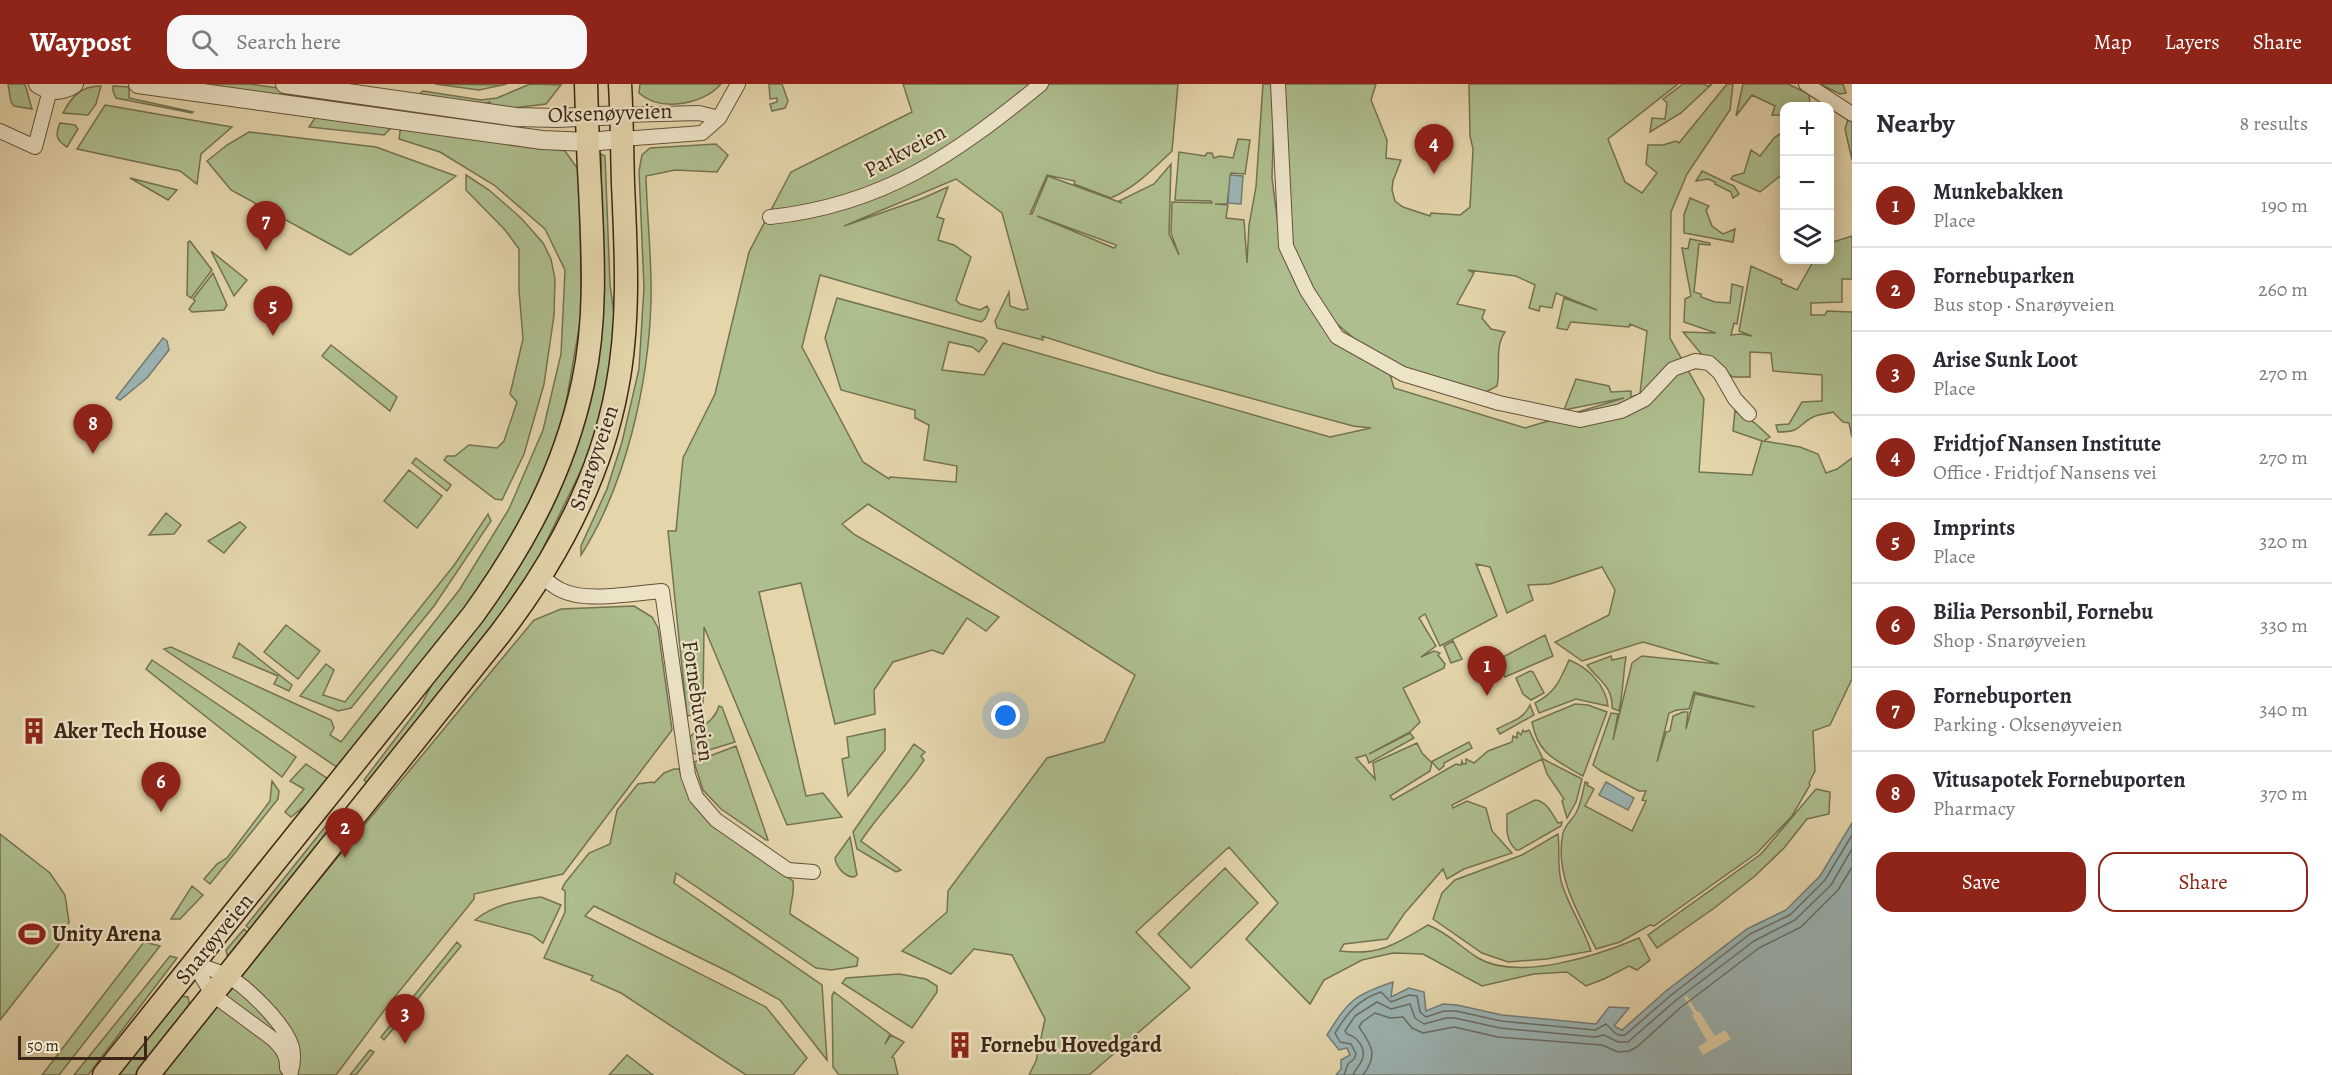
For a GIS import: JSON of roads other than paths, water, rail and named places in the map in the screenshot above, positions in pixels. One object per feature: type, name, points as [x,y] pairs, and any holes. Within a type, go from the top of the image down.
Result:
[{"type":"main road","name":"Snarøyveien","points":[[104,1075],[473,615],[498,581],[536,516],[559,463],[573,420],[589,347],[593,265],[586,84]]},
{"type":"main road","name":"Snarøyveien","points":[[148,1075],[499,635],[542,577],[574,518],[594,471],[607,432],[617,388],[626,310],[620,84]]},
{"type":"street","points":[[0,131],[34,147],[45,116],[44,87],[66,88],[74,84]]},
{"type":"street","name":"Oksenøyveien","points":[[138,84],[542,140],[588,142],[702,133],[719,118]]},
{"type":"street","name":"Oksenøyveien","points":[[285,84],[516,117],[699,113],[719,118]]},
{"type":"street","points":[[719,118],[738,84]]},
{"type":"street","name":"Parkveien","points":[[770,217],[807,213],[860,198],[909,177],[952,152],[988,127],[1041,84]]},
{"type":"street","points":[[1278,84],[1286,246],[1307,291],[1337,337],[1403,374],[1499,403],[1580,420],[1621,411],[1645,399],[1673,369],[1695,361],[1708,363],[1720,373],[1735,399],[1749,414]]},
{"type":"street","points":[[1806,84],[1852,114]]},
{"type":"street","name":"Fornebuveien","points":[[542,577],[561,590],[576,595],[662,591],[687,775],[696,797],[716,820],[788,870],[813,872]]},
{"type":"street","points":[[194,964],[227,976],[268,1011],[287,1036],[293,1056],[288,1075]]},
{"type":"street","points":[[194,964],[212,994],[282,1048],[288,1075]]},
{"type":"water","points":[[1230,175],[1243,176],[1241,204],[1228,203]]},
{"type":"water","points":[[163,338],[167,341],[169,350],[147,378],[120,400],[116,398]]},
{"type":"water","points":[[1606,782],[1634,798],[1628,810],[1599,795]]},
{"type":"water","points":[[1852,823],[1852,1075],[1336,1075],[1341,1069],[1341,1060],[1350,1055],[1347,1048],[1339,1050],[1327,1035],[1347,1006],[1354,1000],[1369,991],[1393,982],[1391,997],[1409,988],[1424,992],[1426,1011],[1443,1004],[1457,1005],[1502,1015],[1596,1024],[1609,1007],[1629,1008],[1614,1026],[1622,1030],[1666,991],[1747,929],[1786,910],[1820,876]]},
{"type":"place","name":"Fridtjof Nansen Institute","points":[[1434,174]]},
{"type":"place","name":"Fornebuporten","points":[[266,251]]},
{"type":"place","name":"Imprints","points":[[273,336]]},
{"type":"place","name":"Vitusapotek Fornebuporten","points":[[93,454]]},
{"type":"place","name":"Munkebakken","points":[[1487,696]]},
{"type":"place","name":"Aker Tech House","points":[[34,731]]},
{"type":"place","name":"Bilia Personbil, Fornebu","points":[[161,812]]},
{"type":"place","name":"Fornebuparken","points":[[345,858]]},
{"type":"place","name":"Unity Arena","points":[[32,934]]},
{"type":"place","name":"Arise Sunk Loot","points":[[405,1044]]},
{"type":"place","name":"Fornebu Hovedgård","points":[[960,1045]]}]
